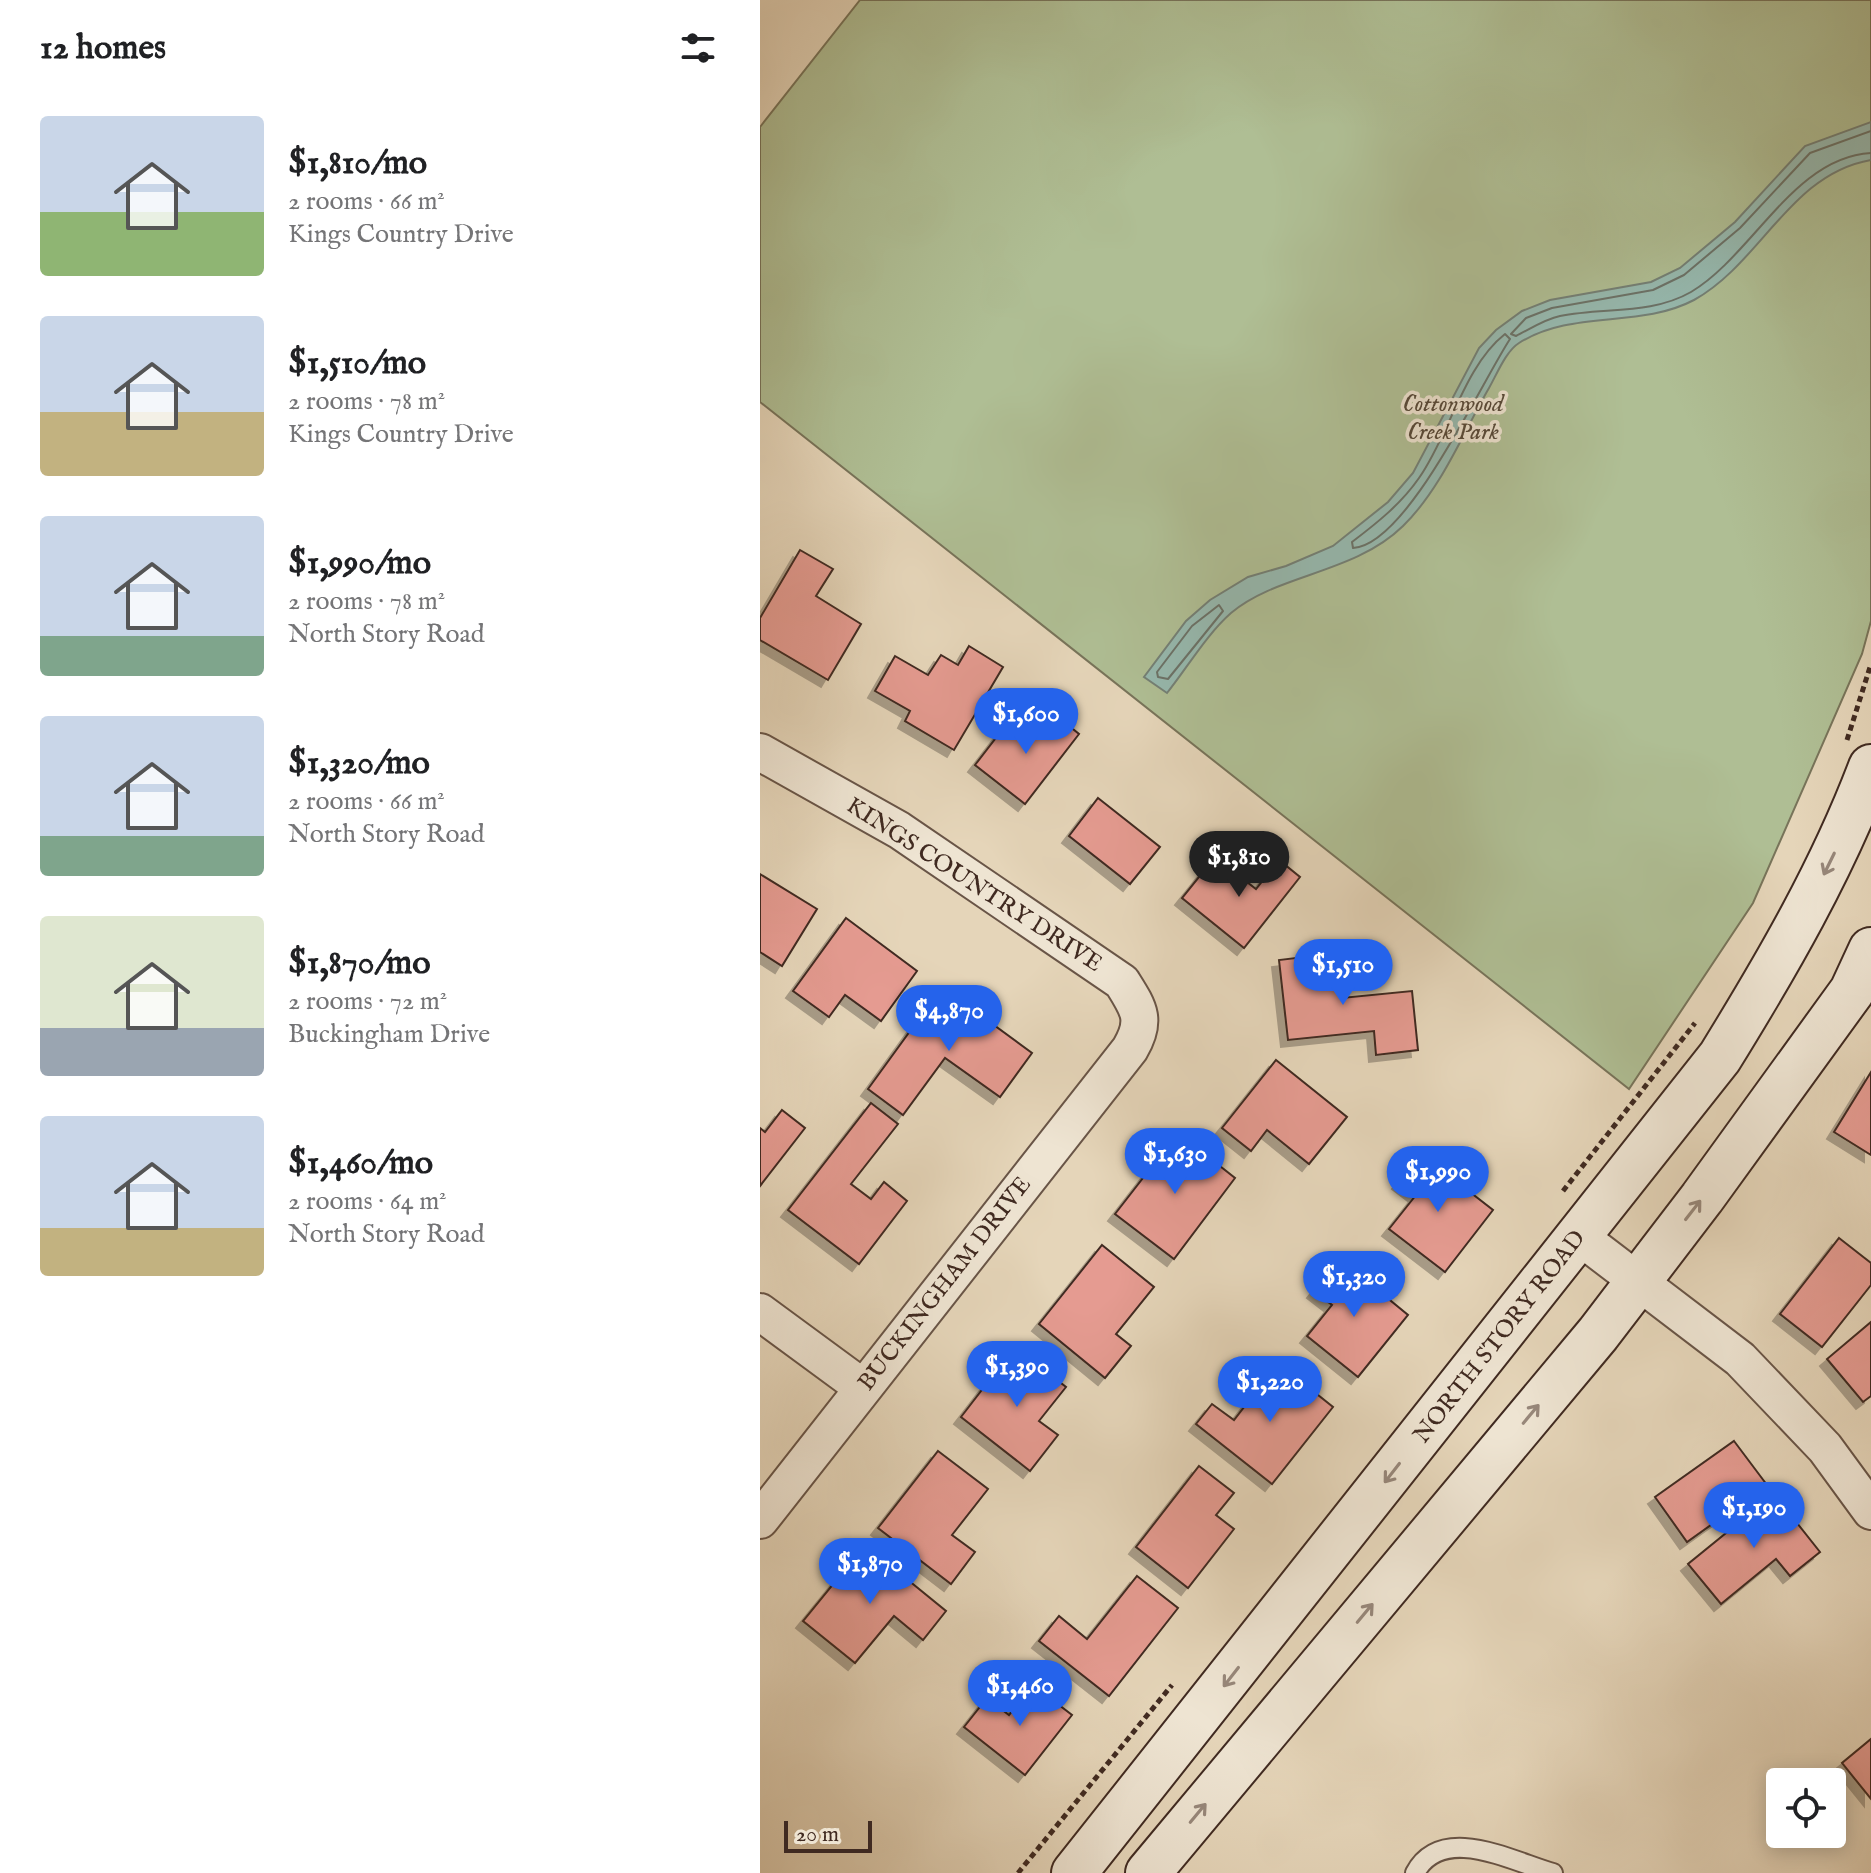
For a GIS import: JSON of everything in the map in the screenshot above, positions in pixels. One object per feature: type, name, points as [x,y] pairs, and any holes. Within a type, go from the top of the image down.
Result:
[{"type":"main road","name":"NORTH STORY ROAD","points":[[1074,1873],[1720,1057],[1793,938],[1850,823],[1857,758]]},
{"type":"main road","points":[[1148,1873],[1639,1280],[1861,995],[1871,950]]},
{"type":"street","name":"KINGS COUNTRY DRIVE","points":[[760,752],[899,830],[1122,982],[1137,1005],[1141,1029],[1130,1049]]},
{"type":"street","name":"BUCKINGHAM DRIVE","points":[[760,1520],[1130,1049]]},
{"type":"street","points":[[1580,1237],[1740,1359],[1825,1448],[1871,1511]]},
{"type":"street","points":[[760,1312],[862,1387]]},
{"type":"lane","points":[[1415,1873],[1432,1852],[1446,1846],[1478,1850],[1553,1873]]},
{"type":"path","points":[[1857,758],[1871,664]]},
{"type":"path","points":[[1559,1197],[1697,1019]]},
{"type":"path","points":[[1018,1873],[1174,1682]]},
{"type":"green space","name":"Cottonwood Creek Park","points":[[860,0],[1871,0],[1871,621],[1862,654],[1753,903],[1629,1089],[760,402],[760,127]]},
{"type":"water","points":[[1871,122],[1871,160],[1843,169],[1819,183],[1777,221],[1718,284],[1694,300],[1651,314],[1561,326],[1519,343],[1502,363],[1440,478],[1403,526],[1362,554],[1270,590],[1231,613],[1205,641],[1167,693],[1144,677],[1186,621],[1210,600],[1248,577],[1286,566],[1333,546],[1388,502],[1413,473],[1479,348],[1496,330],[1522,311],[1550,300],[1651,282],[1680,268],[1735,222],[1805,146]]},
{"type":"building","points":[[800,550],[833,569],[816,596],[861,624],[828,680],[760,640],[760,618]]},
{"type":"building","points":[[969,646],[1003,667],[954,750],[905,721],[910,711],[875,691],[895,656],[928,675],[941,655],[958,665]]},
{"type":"building","points":[[1052,712],[1079,734],[1025,804],[975,765],[1009,721],[1031,739]]},
{"type":"building","points":[[1098,798],[1160,847],[1130,884],[1069,836]]},
{"type":"building","points":[[1215,857],[1256,889],[1279,860],[1300,877],[1244,948],[1182,898]]},
{"type":"building","points":[[760,874],[817,909],[782,966],[760,952]]},
{"type":"building","points":[[846,918],[917,971],[881,1021],[845,995],[829,1017],[793,991]]},
{"type":"building","points":[[1337,953],[1342,998],[1412,991],[1418,1050],[1376,1055],[1374,1031],[1288,1040],[1279,960]]},
{"type":"building","points":[[942,987],[1032,1053],[1000,1097],[945,1058],[903,1115],[868,1089]]},
{"type":"building","points":[[1276,1060],[1347,1117],[1309,1164],[1267,1130],[1251,1151],[1222,1128]]},
{"type":"building","points":[[1871,1072],[1871,1155],[1834,1132]]},
{"type":"building","points":[[871,1103],[898,1124],[851,1184],[871,1199],[884,1182],[907,1201],[859,1264],[788,1210]]},
{"type":"building","points":[[782,1110],[805,1128],[760,1186],[760,1128],[765,1132]]},
{"type":"building","points":[[1178,1133],[1235,1178],[1174,1259],[1115,1214]]},
{"type":"building","points":[[1421,1154],[1493,1210],[1445,1272],[1389,1229],[1416,1195],[1399,1182]]},
{"type":"building","points":[[1839,1238],[1871,1263],[1871,1285],[1822,1347],[1780,1314]]},
{"type":"building","points":[[1102,1245],[1154,1287],[1116,1334],[1131,1346],[1105,1378],[1039,1324]]},
{"type":"building","points":[[1340,1259],[1408,1315],[1358,1377],[1307,1336],[1332,1305],[1314,1291]]},
{"type":"building","points":[[1871,1322],[1871,1396],[1863,1402],[1827,1359]]},
{"type":"building","points":[[1015,1347],[1066,1387],[1039,1421],[1058,1435],[1030,1471],[961,1417]]},
{"type":"building","points":[[1278,1363],[1333,1407],[1272,1484],[1196,1424],[1212,1404],[1234,1420]]},
{"type":"building","points":[[1734,1441],[1767,1485],[1687,1542],[1655,1497]]},
{"type":"building","points":[[938,1451],[988,1489],[952,1535],[975,1552],[951,1584],[878,1528]]},
{"type":"building","points":[[1199,1466],[1234,1493],[1216,1515],[1234,1529],[1188,1588],[1136,1547]]},
{"type":"building","points":[[1774,1494],[1820,1552],[1790,1576],[1776,1559],[1721,1604],[1688,1564]]},
{"type":"building","points":[[865,1545],[946,1611],[923,1640],[894,1616],[855,1663],[803,1621]]},
{"type":"building","points":[[1137,1576],[1178,1608],[1109,1696],[1039,1641],[1059,1616],[1087,1639]]},
{"type":"building","points":[[1033,1685],[1072,1715],[1025,1775],[964,1727],[987,1698],[1009,1715]]},
{"type":"building","points":[[1871,1739],[1871,1799],[1842,1763]]}]
